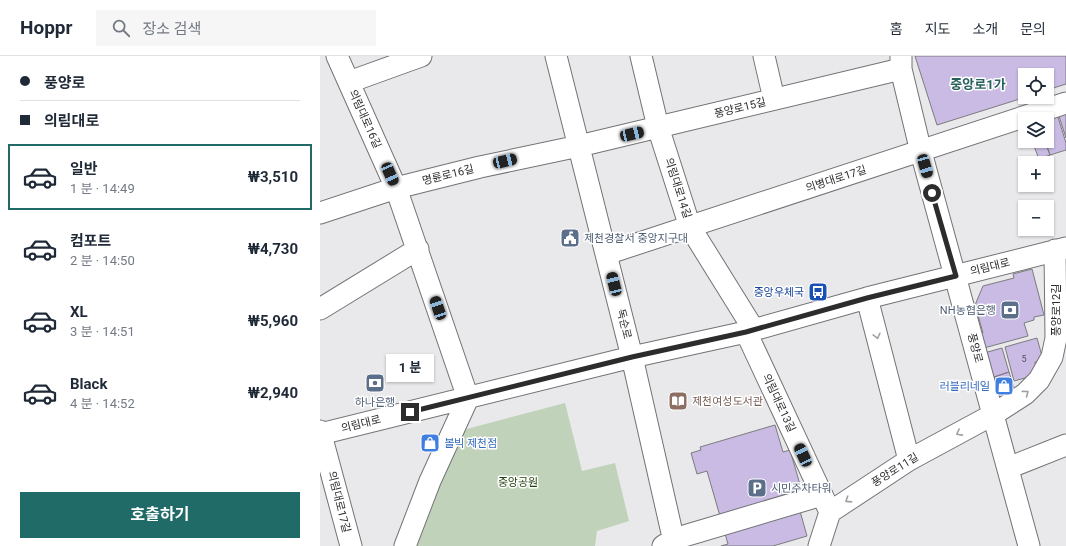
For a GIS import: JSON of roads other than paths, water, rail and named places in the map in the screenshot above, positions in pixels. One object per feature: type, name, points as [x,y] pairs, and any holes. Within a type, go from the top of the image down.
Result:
[{"type":"street","name":"의림대로16길","points":[[337,56],[396,188],[468,398]]},
{"type":"street","points":[[349,82],[421,56]]},
{"type":"street","name":"독순로","points":[[556,56],[632,357],[671,544]]},
{"type":"street","name":"의림대로14길","points":[[641,56],[658,127],[690,227],[750,331]]},
{"type":"street","points":[[764,56],[774,99]]},
{"type":"street","name":"풍양로15길","points":[[579,146],[774,99],[901,62]]},
{"type":"street","name":"풍양로","points":[[901,62],[921,152],[1029,546]]},
{"type":"street","name":"의병대로17길","points":[[606,254],[921,152],[1066,103]]},
{"type":"street","name":"명륜로16길","points":[[322,208],[480,167],[579,146]]},
{"type":"street","points":[[320,309],[418,249]]},
{"type":"street","name":"의림대로","points":[[321,433],[632,357],[750,331],[867,298],[1061,249]]},
{"type":"street","name":"풍양로12길","points":[[994,414],[1031,389],[1047,367],[1052,357],[1057,330],[1061,249]]},
{"type":"street","points":[[867,298],[909,460]]},
{"type":"street","name":"의림대로13길","points":[[750,331],[826,504]]},
{"type":"street","points":[[405,546],[430,482],[468,398]]},
{"type":"street","name":"풍양로11길","points":[[826,504],[994,414]]},
{"type":"street","name":"의림대로17길","points":[[321,433],[350,546]]},
{"type":"street","points":[[1008,468],[1066,445]]},
{"type":"street","points":[[671,544],[826,504],[819,546]]},
{"type":"place","name":"제천경찰서 중앙지구대","points":[[570,238]]},
{"type":"place","name":"중앙우체국","points":[[818,292]]},
{"type":"place","name":"NH농협은행","points":[[1010,310]]},
{"type":"place","name":"하나은행","points":[[375,383]]},
{"type":"place","name":"러블리네일","points":[[1004,386]]},
{"type":"place","name":"제천여성도서관","points":[[678,401]]},
{"type":"place","name":"볼빅 제천점","points":[[430,443]]},
{"type":"place","name":"시민주차타워","points":[[757,488]]},
{"type":"district","name":"중앙로1가","points":[[978,84]]},
{"type":"park label","name":"중앙공원","points":[[518,482]]}]
